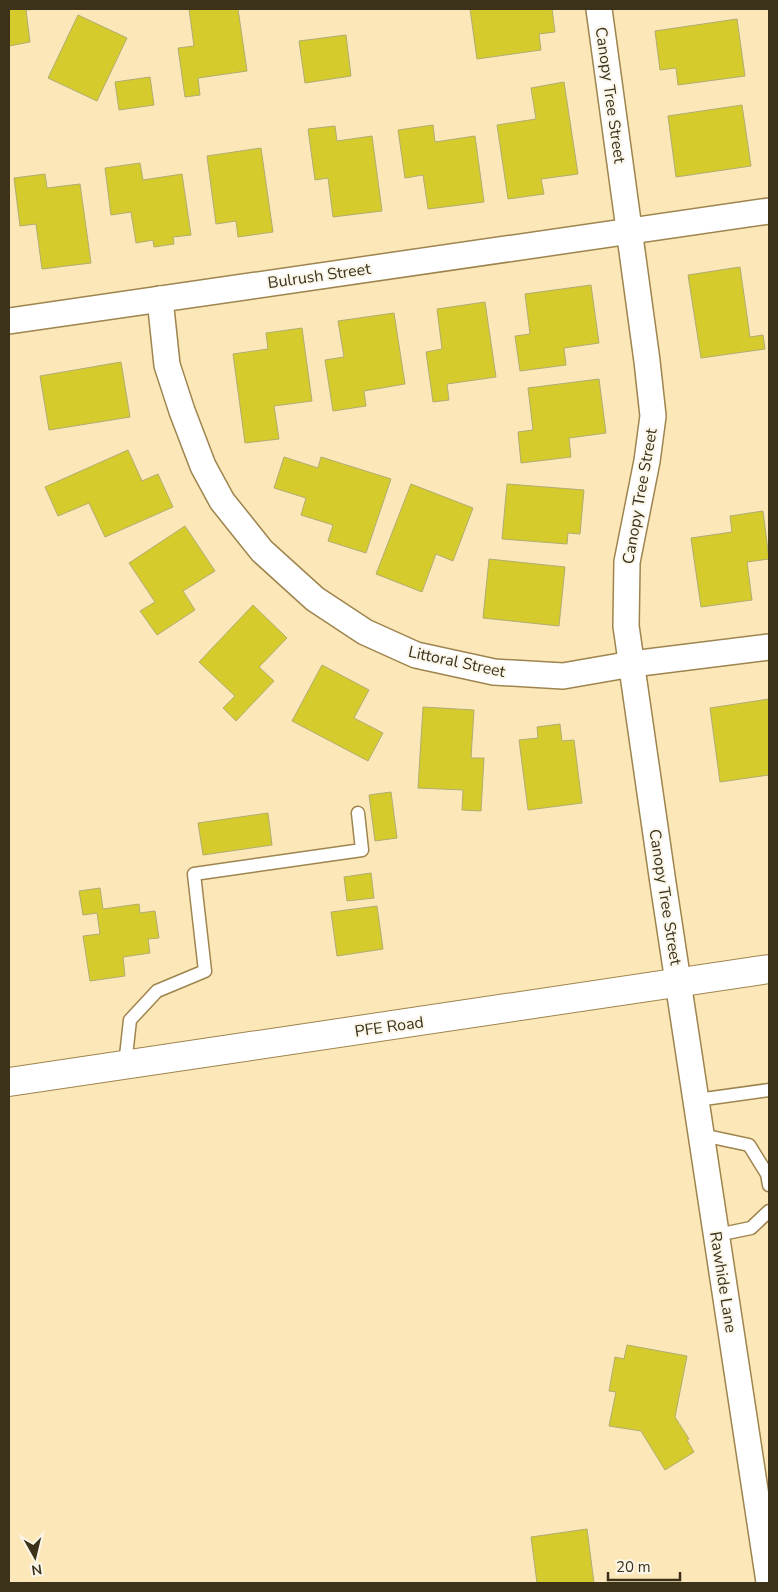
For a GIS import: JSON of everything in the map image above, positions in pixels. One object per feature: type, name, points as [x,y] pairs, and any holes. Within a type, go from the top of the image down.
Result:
[{"type":"main road","name":"PFE Road","points":[[9,1082],[769,969]]},
{"type":"street","name":"Canopy Tree Street","points":[[599,9],[653,416],[647,461],[627,562],[626,626],[679,982]]},
{"type":"street","name":"Bulrush Street","points":[[9,321],[769,211]]},
{"type":"street","name":"Littoral Street","points":[[160,299],[168,365],[182,411],[203,466],[222,501],[262,551],[315,599],[365,632],[416,655],[494,672],[563,676],[632,664],[769,647]]},
{"type":"street","name":"Rawhide Lane","points":[[679,982],[769,1582]]},
{"type":"lane","points":[[124,1065],[130,1020],[157,991],[205,971],[194,874],[362,850],[358,813]]},
{"type":"lane","points":[[697,1100],[769,1090]]},
{"type":"lane","points":[[702,1135],[749,1144],[767,1174],[769,1185]]},
{"type":"lane","points":[[717,1235],[751,1228],[769,1211]]},
{"type":"building","points":[[9,9],[36,9],[26,10],[30,42],[9,46]]},
{"type":"building","points":[[189,9],[238,9],[247,71],[198,78],[200,95],[185,97],[178,48],[194,46]]},
{"type":"building","points":[[470,9],[552,9],[555,32],[539,34],[541,50],[477,59]]},
{"type":"building","points":[[78,15],[127,38],[97,101],[48,78]]},
{"type":"building","points":[[737,19],[745,76],[678,85],[676,68],[660,70],[655,31]]},
{"type":"building","points":[[346,35],[351,76],[305,83],[299,41]]},
{"type":"building","points":[[150,77],[154,105],[119,110],[115,82]]},
{"type":"building","points":[[564,82],[578,174],[541,179],[544,194],[508,199],[497,125],[536,119],[531,88]]},
{"type":"building","points":[[742,105],[751,166],[676,177],[668,116]]},
{"type":"building","points":[[433,125],[435,142],[475,136],[484,202],[428,209],[423,175],[405,178],[398,130]]},
{"type":"building","points":[[335,126],[337,141],[372,136],[382,211],[333,217],[328,178],[315,180],[308,129]]},
{"type":"building","points":[[261,148],[273,232],[238,237],[236,221],[216,224],[207,156]]},
{"type":"building","points":[[140,163],[143,180],[182,174],[191,235],[173,237],[174,244],[154,247],[153,240],[136,243],[131,212],[111,215],[105,168]]},
{"type":"building","points":[[45,174],[47,188],[80,184],[91,263],[42,269],[36,224],[20,226],[14,178]]},
{"type":"building","points":[[740,267],[750,337],[763,335],[765,349],[701,358],[688,275]]},
{"type":"building","points":[[591,285],[599,343],[564,348],[566,365],[520,371],[515,336],[530,334],[525,294]]},
{"type":"building","points":[[485,302],[496,377],[447,384],[449,400],[433,402],[426,352],[442,349],[437,309]]},
{"type":"building","points":[[394,313],[405,384],[364,391],[366,406],[333,411],[325,360],[344,357],[338,321]]},
{"type":"building","points":[[302,328],[312,401],[274,406],[279,439],[245,443],[233,354],[268,349],[266,333]]},
{"type":"building","points":[[121,362],[130,417],[49,430],[40,376]]},
{"type":"building","points":[[599,379],[606,433],[569,438],[571,457],[521,463],[518,432],[533,430],[528,388]]},
{"type":"building","points":[[128,450],[142,481],[158,474],[173,507],[105,537],[89,503],[58,516],[45,487]]},
{"type":"building","points":[[284,457],[318,468],[321,457],[391,479],[366,553],[328,541],[333,525],[301,515],[306,498],[274,488]]},
{"type":"building","points":[[411,484],[473,508],[453,561],[436,554],[422,592],[376,574]]},
{"type":"building","points":[[507,484],[584,490],[580,534],[568,533],[567,544],[502,539]]},
{"type":"building","points":[[763,511],[769,559],[747,562],[752,600],[701,607],[691,538],[732,532],[730,516]]},
{"type":"building","points":[[185,526],[215,571],[183,591],[195,610],[157,635],[140,611],[155,602],[129,563]]},
{"type":"building","points":[[489,559],[565,567],[559,626],[483,618]]},
{"type":"building","points":[[253,605],[287,638],[259,667],[274,681],[236,721],[223,708],[235,696],[199,662]]},
{"type":"building","points":[[322,665],[369,690],[354,718],[383,733],[368,761],[292,721]]},
{"type":"building","points":[[769,699],[769,775],[720,782],[710,708]]},
{"type":"building","points":[[423,707],[474,710],[471,758],[484,758],[481,811],[462,810],[463,790],[418,788]]},
{"type":"building","points":[[560,724],[562,741],[574,740],[582,803],[528,810],[519,740],[538,738],[537,727]]},
{"type":"building","points":[[391,792],[397,838],[375,841],[369,795]]},
{"type":"building","points":[[268,813],[272,845],[203,855],[198,823]]},
{"type":"building","points":[[371,873],[374,898],[347,901],[344,877]]},
{"type":"building","points":[[100,888],[103,909],[139,904],[140,913],[155,911],[159,938],[148,939],[150,953],[123,957],[125,976],[90,981],[83,936],[100,934],[97,913],[83,915],[79,891]]},
{"type":"building","points":[[377,906],[383,949],[337,956],[331,912]]},
{"type":"building","points":[[627,1345],[687,1356],[675,1417],[689,1439],[687,1440],[694,1452],[665,1470],[641,1431],[609,1426],[616,1392],[609,1391],[615,1357],[624,1359]]},
{"type":"building","points":[[587,1529],[594,1583],[537,1583],[531,1537]]}]
